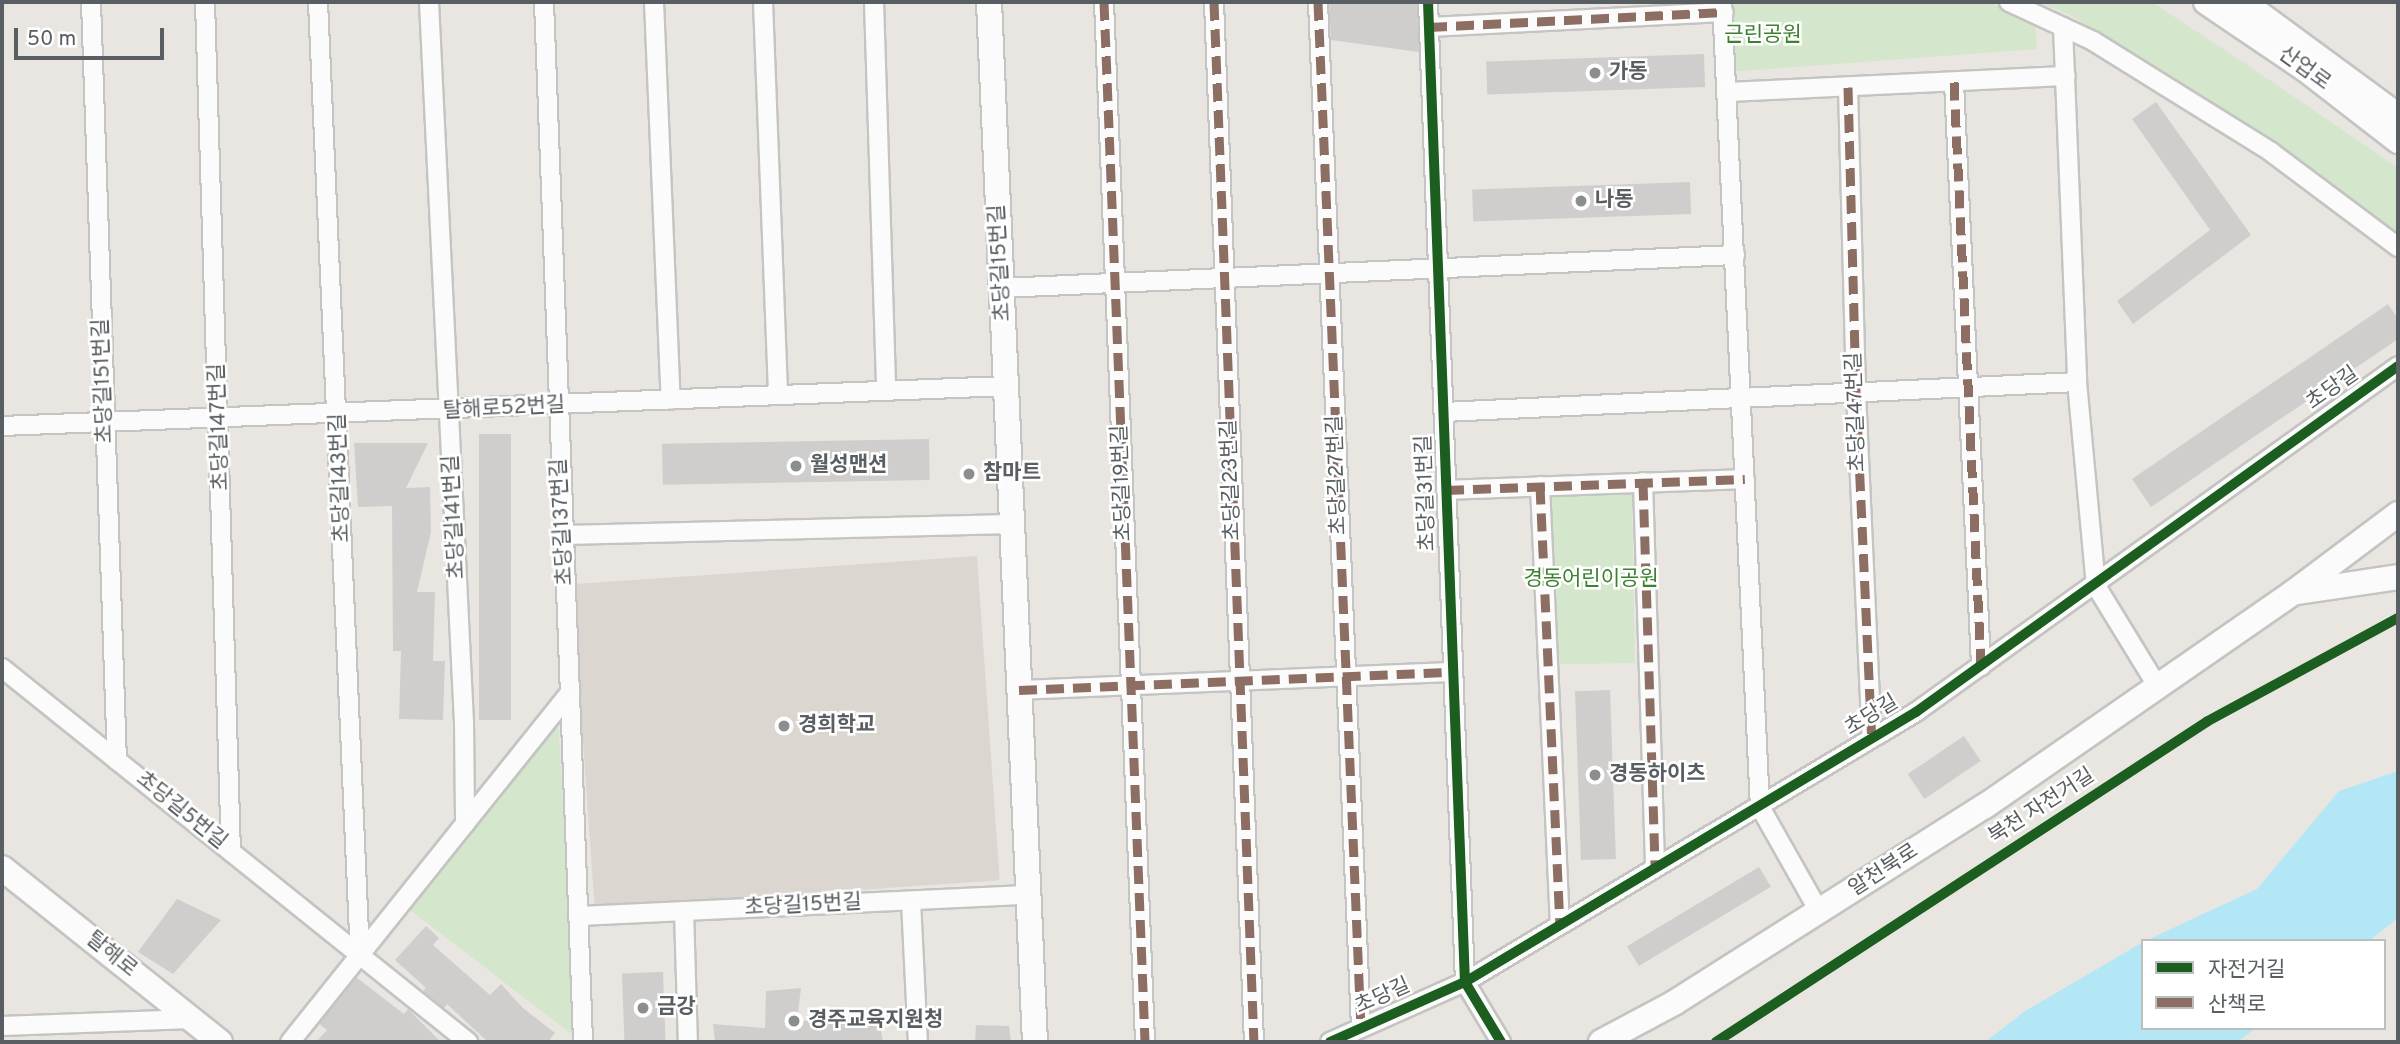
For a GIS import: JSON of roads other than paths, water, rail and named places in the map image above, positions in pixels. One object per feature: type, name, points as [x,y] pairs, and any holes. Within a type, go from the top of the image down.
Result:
[{"type":"street","name":"초당길151번길","points":[[90,2],[117,761]]},
{"type":"street","name":"초당길147번길","points":[[205,2],[232,852]]},
{"type":"street","name":"초당길143번길","points":[[318,2],[360,955]]},
{"type":"street","name":"초당길141번길","points":[[429,2],[450,412],[465,824]]},
{"type":"street","name":"초당길137번길","points":[[544,2],[557,406],[583,1042]]},
{"type":"street","points":[[654,2],[671,400]]},
{"type":"street","points":[[763,2],[778,395]]},
{"type":"street","points":[[874,2],[886,391]]},
{"type":"street","name":"초당길15번길","points":[[989,2],[1035,1042]]},
{"type":"street","name":"초당길19번길","points":[[1104,2],[1145,1042]]},
{"type":"street","name":"초당길23번길","points":[[1214,2],[1254,1042]]},
{"type":"street","name":"초당길27번길","points":[[1318,2],[1361,1027]]},
{"type":"street","name":"초당길31번길","points":[[1428,2],[1465,982]]},
{"type":"street","points":[[2009,2],[2063,27],[2271,152],[2398,247]]},
{"type":"street","name":"산업로","points":[[2206,2],[2305,69],[2398,141]]},
{"type":"street","name":"산업로","points":[[2243,2],[2388,103],[2398,116]]},
{"type":"street","points":[[1429,27],[1723,7],[1760,807],[1820,913]]},
{"type":"street","points":[[2063,27],[2077,382],[2096,586],[2158,687]]},
{"type":"street","points":[[1727,92],[2066,76]]},
{"type":"street","points":[[1954,82],[1981,666]]},
{"type":"street","name":"초당길47번길","points":[[1848,87],[1856,392],[1872,738]]},
{"type":"street","points":[[1002,288],[1735,255]]},
{"type":"street","name":"초당길","points":[[1330,1042],[1465,982],[1872,738],[2096,586],[2398,366]]},
{"type":"street","points":[[1444,412],[2077,382]]},
{"type":"street","name":"탈해로52번길","points":[[2,426],[338,413],[450,412],[1006,386]]},
{"type":"street","points":[[1446,490],[1745,479]]},
{"type":"street","points":[[1643,482],[1655,866]]},
{"type":"street","points":[[1540,486],[1560,924]]},
{"type":"street","points":[[564,535],[1012,524]]},
{"type":"street","name":"알천북로","points":[[1601,1042],[1820,913],[2158,687],[2394,524]]},
{"type":"street","points":[[2294,592],[2398,577]]},
{"type":"street","name":"초당길5번길","points":[[2,667],[468,1042]]},
{"type":"street","points":[[1019,690],[1453,672]]},
{"type":"street","points":[[290,1042],[570,692]]},
{"type":"street","name":"탈해로","points":[[2,868],[220,1042]]},
{"type":"street","name":"초당길15번길","points":[[578,916],[1028,895]]},
{"type":"street","points":[[911,901],[918,1042]]},
{"type":"street","points":[[684,911],[688,1042]]},
{"type":"street","points":[[1465,982],[1501,1042]]},
{"type":"street","points":[[2,1026],[191,1019]]},
{"type":"water","points":[[2398,771],[2398,918],[2372,939],[2149,939],[2257,889],[2339,791]]},
{"type":"water","points":[[2141,943],[2141,1030],[2253,1030],[2237,1042],[1985,1042],[2025,1011]]},
{"type":"place","name":"가동","points":[[1595,73]]},
{"type":"place","name":"나동","points":[[1581,201]]},
{"type":"place","name":"월성맨션","points":[[796,466]]},
{"type":"place","name":"참마트","points":[[969,474]]},
{"type":"place","name":"경희학교","points":[[784,726]]},
{"type":"place","name":"경동하이츠","points":[[1595,775]]},
{"type":"place","name":"금강","points":[[643,1008]]},
{"type":"place","name":"경주교육지원청","points":[[794,1021]]},
{"type":"park label","name":"근린공원","points":[[1763,36]]},
{"type":"park label","name":"경동어린이공원","points":[[1591,580]]}]
